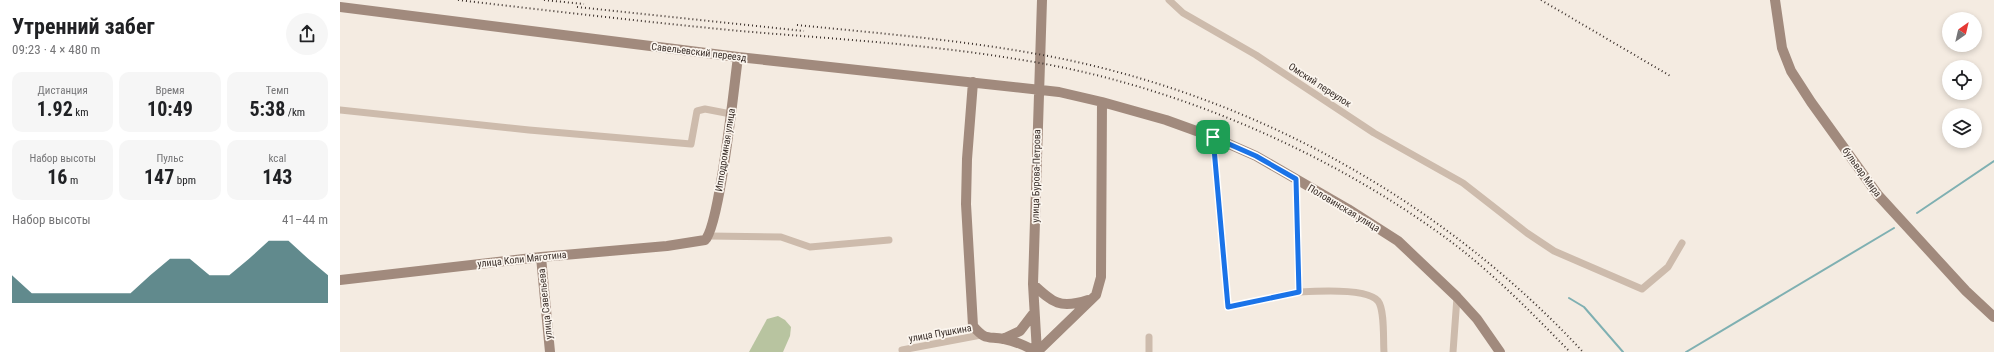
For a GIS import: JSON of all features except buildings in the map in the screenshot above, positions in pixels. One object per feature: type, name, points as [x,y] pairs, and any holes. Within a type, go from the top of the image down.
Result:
[{"type":"main road","name":"улица Бурова-Петрова","points":[[1037,352],[1033,284],[1042,0]]},
{"type":"main road","name":"бульвар Мира","points":[[1775,0],[1782,48],[1791,71],[1811,102],[1878,195],[1966,291],[1994,317]]},
{"type":"main road","name":"Савельевский переезд","points":[[340,7],[738,57],[1058,92]]},
{"type":"main road","name":"Ипподромная улица","points":[[707,238],[717,205],[738,57]]},
{"type":"main road","points":[[973,82],[967,159],[966,206],[973,326],[981,335],[990,339],[1003,338],[1020,331],[1034,314]]},
{"type":"main road","name":"Половинская улица","points":[[1058,92],[1102,102],[1166,120],[1213,137],[1256,156],[1296,179],[1398,241],[1457,297],[1477,319],[1500,352]]},
{"type":"main road","points":[[1003,338],[1020,343],[1037,352],[1096,295],[1101,277],[1102,102]]},
{"type":"main road","name":"улица Коли Мяготина","points":[[340,280],[541,257],[667,246],[707,238]]},
{"type":"main road","name":"улица Савельева","points":[[541,257],[550,352]]},
{"type":"main road","points":[[1033,284],[1050,301],[1073,305],[1090,300]]},
{"type":"street","name":"Омский переулок","points":[[1169,0],[1184,13],[1256,55],[1374,133],[1463,182],[1527,233],[1554,251],[1642,289],[1668,267],[1682,243]]},
{"type":"street","points":[[340,110],[528,130],[691,144],[697,111],[705,109],[731,114]]},
{"type":"street","points":[[1213,137],[1228,307],[1299,292],[1330,291],[1365,294],[1377,300],[1381,306],[1384,352]]},
{"type":"street","points":[[1296,179],[1299,292]]},
{"type":"street","name":"улица Коли Мяготина","points":[[707,238],[780,237],[810,247],[889,240]]},
{"type":"street","points":[[1453,352],[1457,297]]},
{"type":"street","name":"улица Пушкина","points":[[902,350],[981,335]]},
{"type":"street","points":[[1149,337],[1149,352]]},
{"type":"green space","points":[[778,316],[785,320],[791,327],[790,336],[783,352],[749,352],[767,319]]},
{"type":"waterway","points":[[1917,213],[1994,161]]},
{"type":"waterway","points":[[1686,352],[1894,228]]},
{"type":"waterway","points":[[1569,298],[1584,307],[1623,352]]},
{"type":"railway","points":[[458,0],[705,28],[881,42],[987,54],[1078,71],[1133,85],[1189,103],[1244,125],[1298,149],[1350,176],[1399,206],[1463,251],[1495,278],[1570,352]]},
{"type":"railway","points":[[544,0],[584,4]]},
{"type":"railway","points":[[1541,0],[1672,77]]},
{"type":"railway","points":[[577,7],[804,31]]},
{"type":"railway","points":[[797,25],[997,47],[1063,59],[1137,77],[1209,101],[1278,131],[1346,165],[1410,205],[1472,250],[1529,299],[1583,352]]},
{"type":"route","points":[[1213,137],[1256,156],[1296,179],[1299,292],[1228,307],[1213,137]]}]
